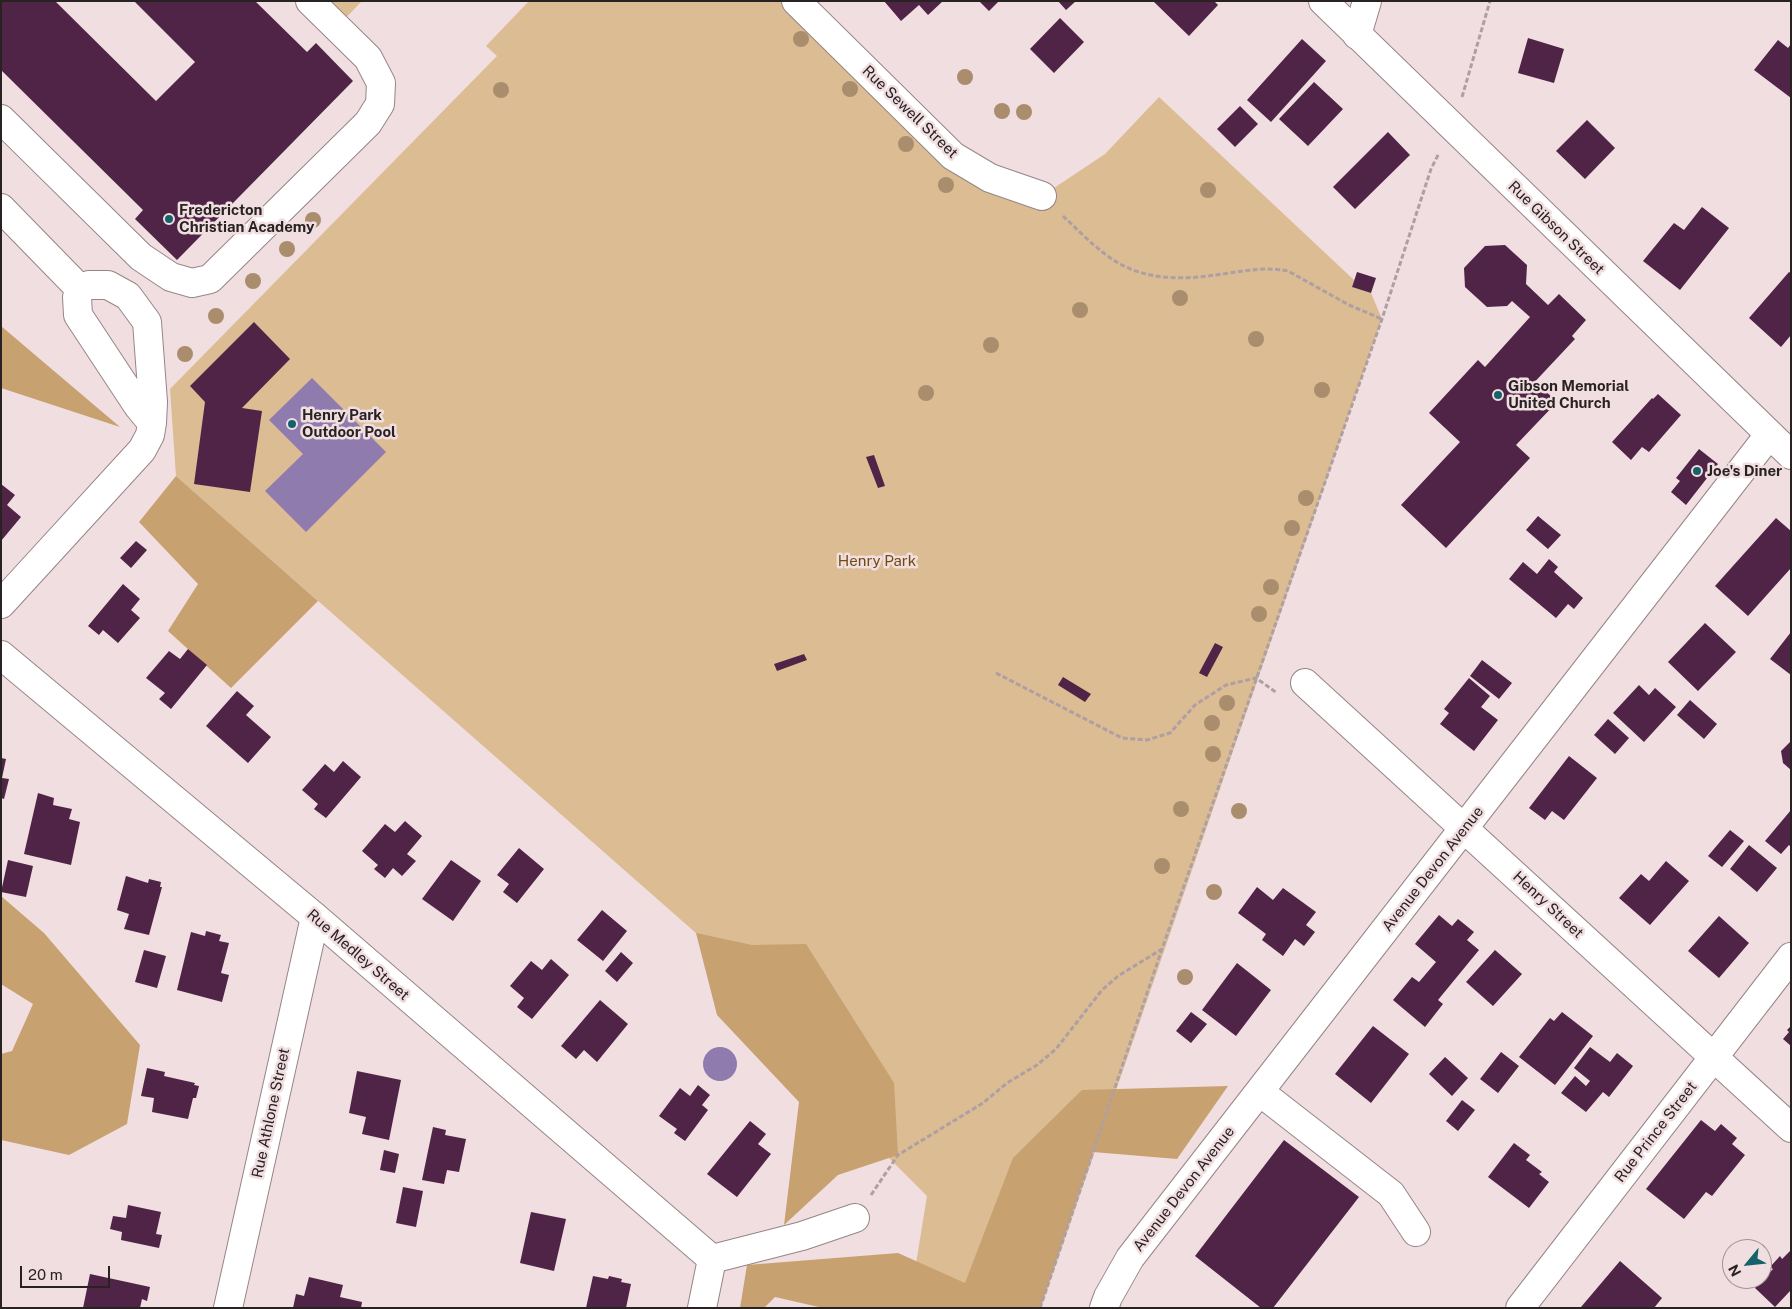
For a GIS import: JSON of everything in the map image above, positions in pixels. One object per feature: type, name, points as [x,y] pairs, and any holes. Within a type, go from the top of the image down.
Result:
[{"type":"street","points":[[1,119],[141,257],[171,277],[192,283],[210,279],[368,122],[380,104],[381,83],[368,58],[310,1]]},
{"type":"street","name":"Rue Sewell Street","points":[[796,1],[953,156],[990,178],[1042,196]]},
{"type":"street","name":"Rue Gibson Street","points":[[1322,1],[1791,455]]},
{"type":"street","points":[[1357,35],[1367,1]]},
{"type":"street","points":[[1,208],[80,289]]},
{"type":"street","points":[[1,604],[142,450],[150,435],[152,423],[153,402],[147,322],[128,296],[108,285],[90,285],[80,289],[76,297],[78,315],[138,406],[152,423]]},
{"type":"street","name":"Avenue Devon Avenue","points":[[1104,1308],[1108,1297],[1130,1258],[1769,435]]},
{"type":"street","name":"Rue Medley Street","points":[[1,655],[315,918],[712,1259]]},
{"type":"street","name":"Henry Street","points":[[1305,683],[1791,1128]]},
{"type":"street","name":"Rue Athlone Street","points":[[228,1308],[315,918]]},
{"type":"street","name":"Rue Prince Street","points":[[1520,1308],[1791,957]]},
{"type":"street","points":[[1260,1092],[1390,1194],[1416,1232]]},
{"type":"street","points":[[702,1308],[712,1259],[802,1236],[855,1218]]},
{"type":"path","points":[[1040,1308],[1162,949],[1382,319],[1431,170],[1451,127],[1464,90],[1490,1]]},
{"type":"path","points":[[1042,196],[1088,240],[1115,262],[1141,272],[1166,278],[1201,277],[1244,270],[1276,269],[1288,271],[1349,305],[1382,319]]},
{"type":"path","points":[[996,673],[1122,738],[1147,740],[1170,733],[1195,704],[1226,685],[1256,678],[1280,695]]},
{"type":"path","points":[[855,1218],[898,1155],[983,1103],[1007,1083],[1037,1065],[1056,1049],[1102,990],[1118,976],[1162,949]]},
{"type":"green space","points":[[310,1],[362,1],[337,27]]},
{"type":"green space","name":"Henry Park","points":[[529,1],[796,1],[953,156],[1042,196],[1105,154],[1159,97],[1354,280],[1352,287],[1371,293],[1382,319],[1041,1308],[1006,1308],[915,1270],[927,1196],[869,1138],[870,1086],[176,476],[170,389],[497,56],[486,46]]},
{"type":"shaded area","points":[[1,326],[120,427],[1,388]]},
{"type":"shaded area","points":[[312,378],[386,452],[306,532],[265,491],[303,454],[269,420]]},
{"type":"shaded area","points":[[176,476],[318,601],[231,688],[168,631],[198,584],[139,522]]},
{"type":"shaded area","points":[[1,896],[44,933],[140,1045],[127,1124],[69,1155],[1,1140],[1,1054],[12,1051],[33,1004],[1,984]]},
{"type":"shaded area","points":[[696,933],[752,945],[806,944],[894,1083],[898,1155],[838,1175],[784,1225],[799,1102],[717,1015]]},
{"type":"shaded area","points":[[720,1047],[727,1048],[732,1052],[736,1057],[736,1071],[732,1076],[727,1080],[720,1081],[713,1080],[708,1076],[704,1071],[703,1064],[704,1057],[708,1052],[713,1048]]},
{"type":"shaded area","points":[[1228,1086],[1177,1159],[1093,1152],[1040,1308],[823,1308],[775,1297],[764,1308],[740,1308],[747,1265],[898,1253],[965,1283],[1013,1158],[1082,1090]]},
{"type":"building","points":[[1,1],[55,1],[156,101],[195,62],[134,1],[255,1],[307,52],[316,43],[353,81],[177,260],[135,219],[143,210],[1,70]]},
{"type":"building","points":[[884,1],[943,1],[928,15],[919,5],[901,21]]},
{"type":"building","points":[[979,1],[999,1],[989,11]]},
{"type":"building","points":[[1058,1],[1076,1],[1066,10]]},
{"type":"building","points":[[1153,1],[1214,1],[1218,5],[1189,36]]},
{"type":"building","points":[[1060,18],[1084,42],[1054,73],[1030,49]]},
{"type":"building","points":[[1528,38],[1564,49],[1554,83],[1518,73]]},
{"type":"building","points":[[1302,39],[1326,61],[1271,122],[1247,100]]},
{"type":"building","points":[[1778,40],[1788,48],[1791,44],[1791,98],[1754,70]]},
{"type":"building","points":[[1314,82],[1343,109],[1308,146],[1279,119]]},
{"type":"building","points":[[1240,106],[1258,124],[1235,147],[1217,129]]},
{"type":"building","points":[[1587,120],[1615,148],[1585,179],[1556,151]]},
{"type":"building","points":[[1388,132],[1410,155],[1355,209],[1333,187]]},
{"type":"building","points":[[1702,207],[1729,228],[1680,290],[1643,261],[1674,223],[1684,230]]},
{"type":"building","name":"Gibson Memorial United Church","points":[[1505,245],[1527,265],[1526,284],[1548,305],[1559,294],[1586,320],[1572,336],[1575,339],[1529,388],[1537,383],[1557,402],[1516,445],[1530,458],[1446,548],[1401,505],[1460,442],[1429,413],[1478,360],[1485,367],[1530,317],[1512,301],[1507,306],[1487,307],[1465,287],[1464,268],[1485,246]]},
{"type":"building","points":[[1357,272],[1376,278],[1371,293],[1352,287]]},
{"type":"building","points":[[1789,272],[1791,273],[1791,335],[1781,347],[1749,318]]},
{"type":"building","points":[[254,322],[290,359],[242,408],[262,411],[250,492],[194,484],[205,402],[190,386]]},
{"type":"building","points":[[1658,394],[1681,415],[1649,452],[1642,447],[1631,460],[1612,442],[1652,398]]},
{"type":"building","name":"Joe's Diner","points":[[1699,449],[1718,464],[1686,505],[1671,492],[1680,481],[1676,478]]},
{"type":"building","points":[[874,455],[885,486],[878,488],[866,457]]},
{"type":"building","points":[[1,484],[15,495],[7,505],[21,517],[1,541]]},
{"type":"building","points":[[1538,516],[1561,535],[1548,549],[1526,530]]},
{"type":"building","points":[[1776,518],[1791,531],[1791,568],[1748,616],[1715,586]]},
{"type":"building","points":[[136,541],[147,550],[131,568],[120,558]]},
{"type":"building","points":[[1549,559],[1558,567],[1554,572],[1583,598],[1574,609],[1568,604],[1556,618],[1509,579],[1523,562],[1537,574]]},
{"type":"building","points":[[123,584],[140,599],[131,610],[140,618],[118,643],[103,630],[99,635],[88,626]]},
{"type":"building","points":[[1705,623],[1736,652],[1698,691],[1668,662]]},
{"type":"building","points":[[1791,632],[1791,675],[1770,659]]},
{"type":"building","points":[[1215,643],[1223,647],[1207,677],[1199,673]]},
{"type":"building","points":[[188,649],[207,665],[171,709],[159,699],[165,693],[146,678],[169,651],[180,659]]},
{"type":"building","points":[[804,654],[807,660],[777,671],[774,664]]},
{"type":"building","points":[[1482,660],[1512,683],[1499,699],[1470,676]]},
{"type":"building","points":[[1063,677],[1091,694],[1085,702],[1058,685]]},
{"type":"building","points":[[1469,678],[1490,696],[1481,707],[1498,720],[1474,751],[1440,724],[1449,713],[1444,709]]},
{"type":"building","points":[[1639,685],[1649,695],[1655,688],[1676,707],[1644,742],[1613,713]]},
{"type":"building","points":[[237,691],[254,706],[246,715],[271,737],[248,763],[206,726]]},
{"type":"building","points":[[1690,700],[1717,724],[1704,739],[1677,715]]},
{"type":"building","points":[[1608,719],[1629,738],[1615,754],[1594,735]]},
{"type":"building","points":[[1791,741],[1791,770],[1783,763],[1781,751]]},
{"type":"building","points":[[1569,756],[1597,778],[1564,820],[1552,811],[1545,820],[1529,808]]},
{"type":"building","points":[[1,758],[6,759],[2,778],[9,779],[4,799],[1,798]]},
{"type":"building","points":[[343,761],[361,777],[326,818],[314,809],[318,804],[302,790],[325,764],[334,772]]},
{"type":"building","points":[[38,793],[54,798],[53,805],[72,809],[69,819],[80,822],[71,865],[24,854]]},
{"type":"building","points":[[1791,810],[1791,847],[1789,845],[1781,854],[1765,841]]},
{"type":"building","points":[[405,821],[422,836],[407,854],[416,861],[402,876],[393,868],[385,878],[374,869],[378,865],[362,851],[385,824],[395,832]]},
{"type":"building","points":[[1730,830],[1744,841],[1722,867],[1708,856]]},
{"type":"building","points":[[1749,845],[1777,868],[1757,892],[1730,869]]},
{"type":"building","points":[[519,848],[544,869],[517,903],[503,892],[509,884],[497,875]]},
{"type":"building","points":[[8,860],[33,866],[26,897],[1,892]]},
{"type":"building","points":[[451,860],[481,881],[453,921],[422,899]]},
{"type":"building","points":[[1666,861],[1689,881],[1650,925],[1619,898],[1641,874],[1649,881]]},
{"type":"building","points":[[126,876],[148,883],[149,879],[161,882],[160,887],[162,887],[149,935],[124,929],[129,914],[117,910]]},
{"type":"building","points":[[1257,887],[1273,900],[1283,888],[1316,912],[1306,925],[1315,932],[1304,946],[1295,939],[1283,956],[1262,940],[1266,934],[1238,913]]},
{"type":"building","points":[[602,910],[627,931],[603,961],[577,940]]},
{"type":"building","points":[[1439,915],[1452,926],[1458,919],[1474,932],[1467,940],[1479,950],[1438,1000],[1443,1004],[1425,1027],[1393,1000],[1412,977],[1419,982],[1436,962],[1415,944]]},
{"type":"building","points":[[1719,916],[1749,943],[1719,978],[1688,951]]},
{"type":"building","points":[[206,931],[221,935],[219,941],[229,943],[221,973],[229,975],[222,1002],[177,990],[191,932],[205,936]]},
{"type":"building","points":[[144,950],[166,956],[157,988],[135,982]]},
{"type":"building","points":[[1495,950],[1522,974],[1493,1006],[1466,982]]},
{"type":"building","points":[[621,952],[633,963],[617,982],[605,971]]},
{"type":"building","points":[[551,959],[569,975],[532,1019],[517,1007],[524,998],[510,986],[531,961],[542,970]]},
{"type":"building","points":[[1237,963],[1271,990],[1236,1036],[1202,1010]]},
{"type":"building","points":[[600,1000],[628,1024],[597,1062],[584,1050],[576,1059],[561,1046]]},
{"type":"building","points":[[1191,1012],[1207,1024],[1191,1043],[1176,1031]]},
{"type":"building","points":[[1562,1012],[1593,1036],[1555,1085],[1519,1057],[1550,1018],[1554,1021]]},
{"type":"building","points":[[1373,1026],[1409,1054],[1371,1103],[1335,1074]]},
{"type":"building","points":[[1791,1026],[1791,1046],[1783,1039]]},
{"type":"building","points":[[1590,1047],[1610,1062],[1617,1053],[1633,1066],[1609,1097],[1603,1092],[1586,1112],[1561,1093],[1575,1076],[1586,1086],[1590,1081],[1574,1068]]},
{"type":"building","points":[[1501,1052],[1519,1066],[1498,1093],[1480,1079]]},
{"type":"building","points":[[1445,1057],[1468,1078],[1452,1096],[1429,1074]]},
{"type":"building","points":[[147,1068],[165,1072],[164,1076],[195,1083],[194,1085],[199,1086],[196,1098],[193,1098],[188,1119],[152,1112],[154,1098],[141,1096]]},
{"type":"building","points":[[357,1071],[401,1080],[389,1140],[362,1134],[366,1117],[349,1113]]},
{"type":"building","points":[[698,1085],[710,1095],[702,1105],[708,1110],[685,1141],[674,1133],[677,1129],[659,1116],[680,1088],[690,1096]]},
{"type":"building","points":[[1462,1100],[1475,1110],[1458,1131],[1446,1121]]},
{"type":"building","points":[[1701,1120],[1715,1131],[1721,1124],[1737,1138],[1732,1144],[1745,1155],[1712,1196],[1706,1192],[1684,1219],[1646,1189]]},
{"type":"building","points":[[750,1121],[766,1134],[758,1144],[771,1154],[737,1197],[707,1174]]},
{"type":"building","points":[[433,1127],[446,1130],[445,1135],[466,1139],[459,1172],[447,1170],[444,1184],[422,1180]]},
{"type":"building","points":[[1284,1140],[1359,1197],[1273,1308],[1261,1308],[1195,1256]]},
{"type":"building","points":[[1514,1143],[1530,1155],[1526,1160],[1542,1172],[1539,1174],[1549,1182],[1529,1208],[1488,1177]]},
{"type":"building","points":[[384,1150],[399,1154],[395,1173],[380,1170]]},
{"type":"building","points":[[403,1187],[423,1191],[416,1227],[396,1223]]},
{"type":"building","points":[[128,1205],[161,1212],[156,1234],[162,1235],[159,1248],[121,1240],[122,1232],[110,1229],[113,1216],[126,1218]]},
{"type":"building","points":[[531,1212],[566,1219],[554,1271],[520,1263]]},
{"type":"building","points":[[1791,1250],[1791,1290],[1775,1307],[1756,1289],[1772,1289],[1772,1265],[1780,1256],[1782,1259]]},
{"type":"building","points":[[1620,1261],[1662,1298],[1654,1308],[1581,1307]]},
{"type":"building","points":[[90,1274],[150,1287],[147,1301],[142,1299],[140,1308],[83,1308]]},
{"type":"building","points":[[593,1276],[608,1279],[609,1276],[622,1279],[621,1282],[631,1284],[626,1308],[586,1308]]},
{"type":"building","points":[[309,1277],[343,1285],[340,1297],[362,1302],[361,1308],[293,1308],[296,1294],[304,1296]]},
{"type":"place","name":"Fredericton Christian Academy","points":[[169,219]]},
{"type":"place","name":"Gibson Memorial United Church","points":[[1498,395]]},
{"type":"place","name":"Henry Park Outdoor Pool","points":[[292,424]]},
{"type":"place","name":"Joe's Diner","points":[[1697,471]]}]
